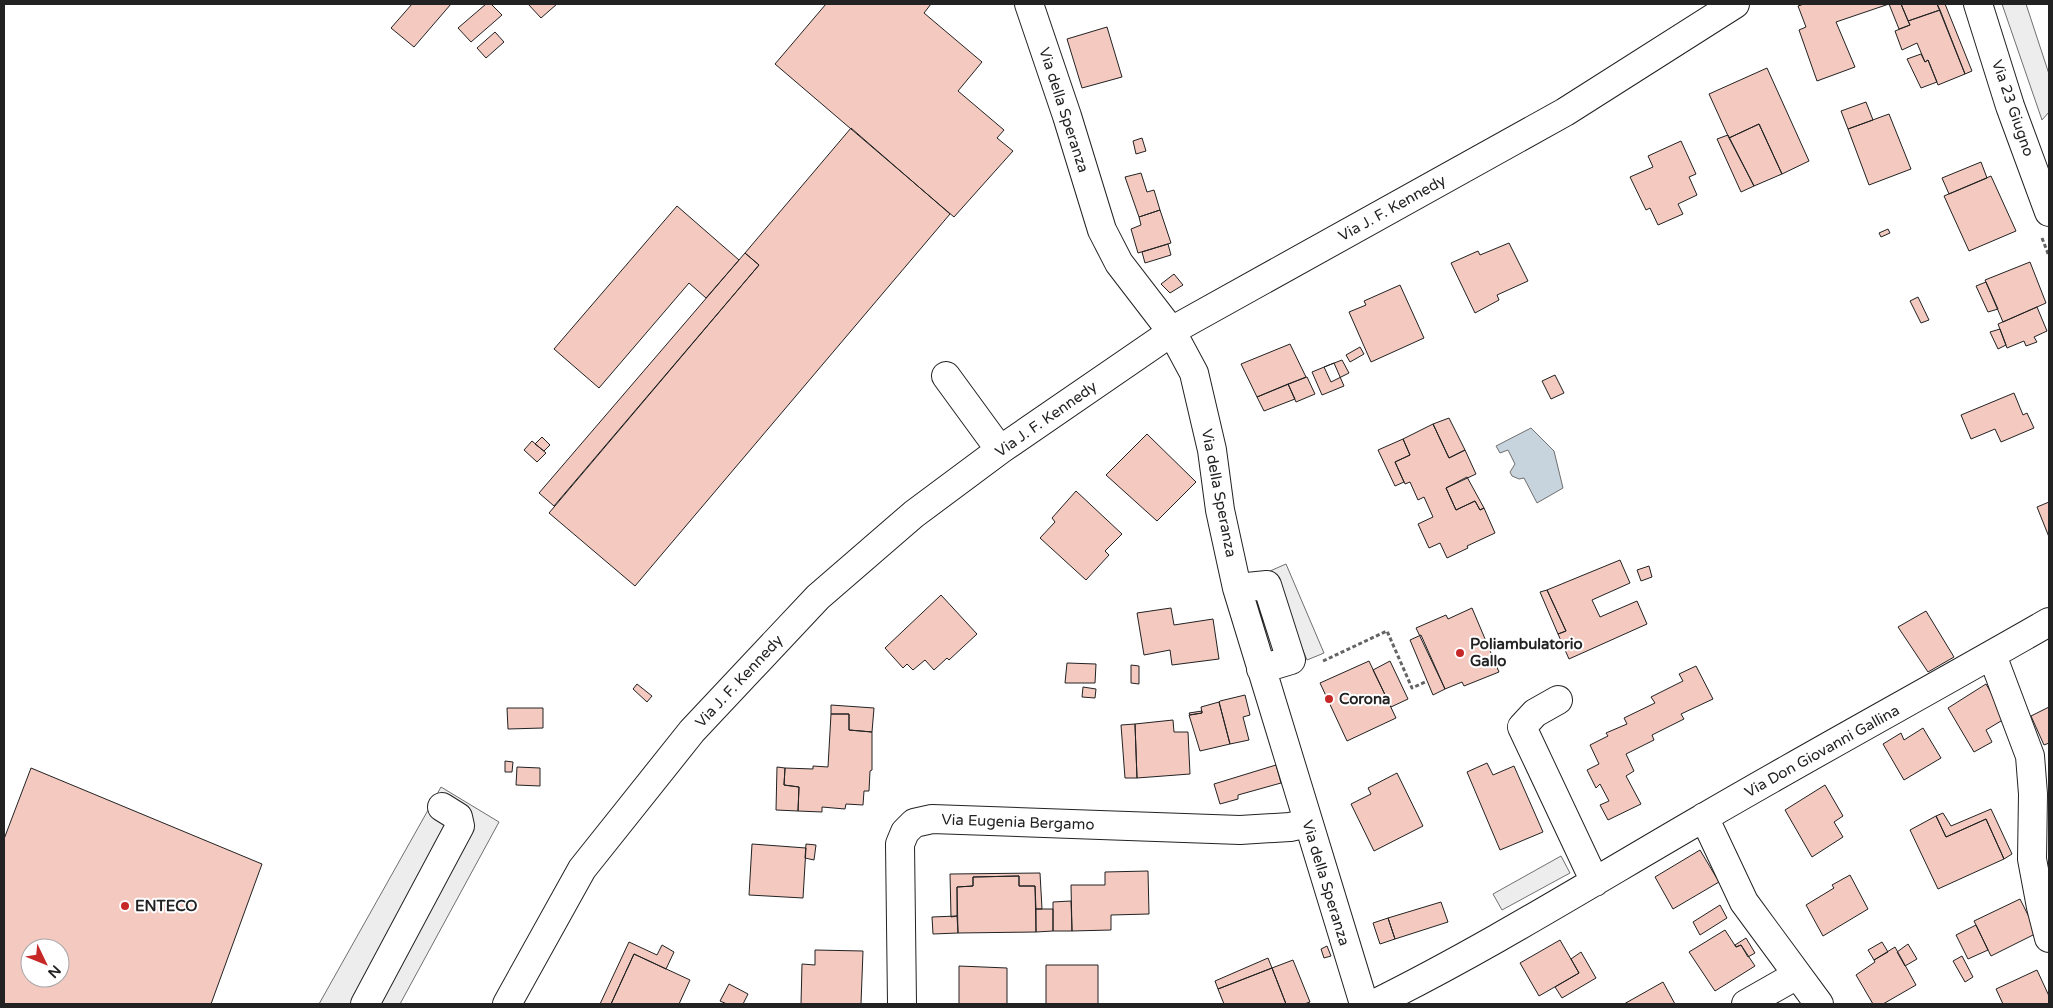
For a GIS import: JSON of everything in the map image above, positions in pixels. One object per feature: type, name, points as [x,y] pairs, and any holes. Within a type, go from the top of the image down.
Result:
[{"type":"street","name":"Via della Speranza","points":[[1029,4],[1068,116],[1102,230],[1119,263],[1172,332],[1194,373],[1212,450],[1220,510],[1237,588],[1364,1004]]},
{"type":"street","name":"Via J. F. Kennedy","points":[[507,1004],[582,869],[692,731],[818,596],[914,514],[1000,450],[1182,325],[1565,112],[1736,4]]},
{"type":"street","name":"Via 23 Giugno","points":[[1978,4],[2010,106],[2049,212]]},
{"type":"street","points":[[946,376],[1000,450]]},
{"type":"street","name":"Via Don Giovanni Gallina","points":[[1374,1004],[1423,979],[1595,882],[1704,817],[2049,622]]},
{"type":"street","points":[[1992,655],[2030,756],[2033,794],[2032,859],[2049,938]]},
{"type":"street","points":[[1558,700],[1535,713],[1522,727],[1595,882]]},
{"type":"street","points":[[365,1004],[460,826],[458,817],[442,808]]},
{"type":"street","points":[[1704,817],[1744,902],[1819,1004]]},
{"type":"street","name":"Via Eugenia Bergamo","points":[[902,1004],[900,844],[905,832],[914,823],[932,819],[1240,830],[1290,827],[1308,823]]},
{"type":"street","points":[[1746,1004],[1797,975]]},
{"type":"path","points":[[1323,661],[1387,631],[1412,688],[1425,682]]},
{"type":"green space","points":[[1260,599],[1276,653],[1271,655],[1255,600]]},
{"type":"shaded area","points":[[2002,4],[2026,4],[2049,74],[2049,112],[2042,120]]},
{"type":"shaded area","points":[[1531,428],[1554,451],[1563,488],[1537,503],[1524,478],[1519,479],[1512,476],[1510,472],[1515,464],[1508,450],[1500,453],[1496,446]]},
{"type":"shaded area","points":[[1286,564],[1324,653],[1307,660],[1270,571]]},
{"type":"shaded area","points":[[441,787],[499,822],[400,1004],[319,1004]]},
{"type":"shaded area","points":[[1561,856],[1570,873],[1502,910],[1493,894]]},
{"type":"building","points":[[412,4],[451,4],[414,47],[391,28]]},
{"type":"building","points":[[486,4],[491,4],[502,15],[471,42],[458,28]]},
{"type":"building","points":[[528,4],[557,4],[541,18]]},
{"type":"building","points":[[826,4],[931,4],[924,13],[982,62],[958,91],[1004,130],[997,138],[1013,151],[954,217],[775,64]]},
{"type":"building","points":[[1804,4],[1889,4],[1836,22],[1855,67],[1817,81],[1799,30],[1806,27],[1798,6]]},
{"type":"building","points":[[1889,4],[1901,4],[1910,25],[1899,29]]},
{"type":"building","points":[[1901,4],[1937,4],[1940,10],[1908,21]]},
{"type":"building","points":[[1937,4],[1945,4],[1972,71],[1965,74]]},
{"type":"building","points":[[1940,10],[1965,74],[1938,85],[1928,60],[1925,62],[1917,43],[1902,50],[1895,31],[1910,25],[1908,21]]},
{"type":"building","points":[[1107,27],[1122,77],[1082,88],[1067,39]]},
{"type":"building","points":[[495,32],[504,42],[486,58],[477,48]]},
{"type":"building","points":[[1921,54],[1925,62],[1928,60],[1937,82],[1921,88],[1907,59]]},
{"type":"building","points":[[1767,68],[1809,161],[1782,174],[1759,124],[1729,138],[1709,94]]},
{"type":"building","points":[[1866,102],[1873,120],[1848,129],[1841,111]]},
{"type":"building","points":[[1889,114],[1911,169],[1869,185],[1848,129]]},
{"type":"building","points":[[1759,124],[1782,174],[1754,186],[1729,138]]},
{"type":"building","points":[[851,128],[950,214],[635,586],[549,513],[759,265],[745,253]]},
{"type":"building","points":[[1728,135],[1754,186],[1741,192],[1717,139]]},
{"type":"building","points":[[1142,138],[1146,151],[1136,154],[1133,141]]},
{"type":"building","points":[[1681,141],[1696,174],[1689,177],[1697,195],[1678,204],[1683,214],[1658,225],[1650,208],[1646,210],[1630,177],[1653,167],[1648,156]]},
{"type":"building","points":[[1981,162],[1987,178],[1949,194],[1942,178]]},
{"type":"building","points":[[1141,173],[1147,192],[1154,190],[1160,210],[1139,217],[1125,177]]},
{"type":"building","points":[[1991,176],[2016,231],[1969,251],[1944,196]]},
{"type":"building","points":[[677,206],[739,260],[706,298],[689,283],[599,388],[554,349]]},
{"type":"building","points":[[1160,210],[1171,243],[1138,253],[1131,229],[1141,225],[1139,217]]},
{"type":"building","points":[[1888,229],[1890,233],[1881,237],[1879,233]]},
{"type":"building","points":[[1509,243],[1528,281],[1497,295],[1499,300],[1475,313],[1451,263],[1478,251],[1480,255]]},
{"type":"building","points":[[1168,244],[1171,255],[1145,263],[1142,252]]},
{"type":"building","points":[[745,253],[759,265],[554,506],[539,493]]},
{"type":"building","points":[[2030,262],[2046,303],[2003,322],[1985,280]]},
{"type":"building","points":[[1174,274],[1183,285],[1170,293],[1161,284]]},
{"type":"building","points":[[1986,282],[1998,309],[1988,312],[1976,286]]},
{"type":"building","points":[[1400,285],[1424,338],[1371,362],[1349,312],[1366,305],[1364,301]]},
{"type":"building","points":[[1918,297],[1929,320],[1921,323],[1910,301]]},
{"type":"building","points":[[2037,307],[2047,331],[2034,337],[2037,342],[2026,346],[2024,341],[2007,348],[1998,324]]},
{"type":"building","points":[[2000,329],[2006,345],[1998,349],[1990,332]]},
{"type":"building","points":[[1290,344],[1306,377],[1257,397],[1241,364]]},
{"type":"building","points":[[1360,347],[1364,354],[1350,362],[1346,355]]},
{"type":"building","points":[[1342,360],[1349,373],[1331,382],[1324,367]]},
{"type":"building","points":[[1334,363],[1344,386],[1322,395],[1312,372]]},
{"type":"building","points":[[1555,375],[1564,393],[1551,399],[1542,381]]},
{"type":"building","points":[[1307,377],[1315,394],[1296,402],[1288,384]]},
{"type":"building","points":[[1288,384],[1295,399],[1264,411],[1257,397]]},
{"type":"building","points":[[2014,393],[2023,415],[2027,413],[2034,428],[2001,442],[1995,429],[1971,439],[1961,415]]},
{"type":"building","points":[[1449,418],[1465,450],[1449,458],[1433,424]]},
{"type":"building","points":[[1433,424],[1449,458],[1465,450],[1476,474],[1446,488],[1456,510],[1475,501],[1480,510],[1484,508],[1495,533],[1447,558],[1440,543],[1429,548],[1418,524],[1433,517],[1424,497],[1418,500],[1410,482],[1405,484],[1395,462],[1410,455],[1403,439]]},
{"type":"building","points":[[1147,434],[1196,482],[1157,521],[1106,475]]},
{"type":"building","points":[[542,437],[550,445],[544,451],[535,444]]},
{"type":"building","points":[[1403,439],[1410,455],[1395,462],[1404,482],[1395,486],[1378,450]]},
{"type":"building","points":[[532,441],[546,453],[537,462],[524,450]]},
{"type":"building","points":[[1467,477],[1484,508],[1480,510],[1475,501],[1456,510],[1446,488]]},
{"type":"building","points":[[1076,491],[1122,534],[1105,551],[1109,555],[1086,580],[1040,538],[1055,522],[1052,518]]},
{"type":"building","points":[[2049,502],[2049,537],[2037,507]]},
{"type":"building","points":[[1620,560],[1630,583],[1592,600],[1600,617],[1637,601],[1647,624],[1569,659],[1558,634],[1566,631],[1547,590]]},
{"type":"building","points":[[1649,566],[1652,577],[1641,581],[1637,570]]},
{"type":"building","points":[[1547,590],[1566,631],[1558,634],[1540,592]]},
{"type":"building","points":[[941,595],[977,634],[949,660],[947,658],[934,670],[925,660],[913,670],[907,664],[903,668],[885,648]]},
{"type":"building","points":[[1171,608],[1174,625],[1213,619],[1219,659],[1172,665],[1170,650],[1144,655],[1137,613]]},
{"type":"building","name":"Poliambulatorio Gallo","points":[[1472,608],[1499,672],[1464,686],[1462,682],[1445,689],[1416,628],[1446,615],[1448,619]]},
{"type":"building","points":[[1926,611],[1954,657],[1928,672],[1898,627]]},
{"type":"building","points":[[1421,635],[1445,689],[1433,695],[1410,640]]},
{"type":"building","points":[[1369,661],[1396,718],[1347,741],[1320,683]]},
{"type":"building","points":[[1390,661],[1408,699],[1391,707],[1373,670]]},
{"type":"building","points":[[1067,663],[1096,664],[1095,683],[1065,683]]},
{"type":"building","points":[[1131,665],[1139,666],[1139,684],[1131,683]]},
{"type":"building","points":[[1696,666],[1713,699],[1681,714],[1684,719],[1652,735],[1654,740],[1626,754],[1634,771],[1626,776],[1641,804],[1608,820],[1600,805],[1609,801],[1600,784],[1596,788],[1587,770],[1599,764],[1590,745],[1608,736],[1606,733],[1627,724],[1624,718],[1655,703],[1651,697],[1683,681],[1679,674]]},
{"type":"building","points":[[637,684],[652,696],[647,702],[633,689]]},
{"type":"building","points":[[1986,684],[2006,718],[1986,730],[1992,742],[1974,752],[1948,708]]},
{"type":"building","points":[[1083,687],[1096,689],[1095,698],[1082,697]]},
{"type":"building","points":[[1245,695],[1250,715],[1243,717],[1249,740],[1230,744],[1219,702]]},
{"type":"building","points":[[1219,702],[1230,744],[1200,751],[1189,715],[1202,713],[1201,707]]},
{"type":"building","points":[[831,705],[874,708],[872,732],[849,730],[849,714],[831,714]]},
{"type":"building","points":[[2049,707],[2049,743],[2044,745],[2031,716]]},
{"type":"building","points":[[507,708],[543,708],[543,728],[508,729]]},
{"type":"building","points":[[1202,711],[1202,713],[1190,715],[1189,713]]},
{"type":"building","points":[[831,714],[849,714],[849,730],[872,732],[872,770],[870,771],[869,791],[864,791],[863,805],[846,804],[845,809],[822,807],[822,812],[798,811],[799,787],[784,785],[785,768],[813,769],[813,766],[828,767]]},
{"type":"building","points":[[1173,720],[1174,732],[1188,732],[1190,774],[1137,778],[1135,724]]},
{"type":"building","points":[[1135,724],[1137,778],[1125,778],[1121,725]]},
{"type":"building","points":[[1923,728],[1941,758],[1904,780],[1883,744],[1901,733],[1904,740]]},
{"type":"building","points":[[505,761],[513,762],[512,772],[505,772]]},
{"type":"building","points":[[1487,763],[1493,775],[1514,766],[1543,832],[1500,850],[1467,772]]},
{"type":"building","points":[[1276,765],[1281,783],[1238,795],[1238,799],[1220,804],[1214,784]]},
{"type":"building","points":[[517,767],[540,768],[540,786],[516,785]]},
{"type":"building","points":[[777,767],[785,768],[784,785],[799,787],[798,811],[776,810]]},
{"type":"building","name":"ENTECO","points":[[31,768],[262,864],[211,1004],[4,1004],[4,839]]},
{"type":"building","points":[[1397,773],[1423,826],[1374,851],[1351,804],[1371,794],[1368,788]]},
{"type":"building","points":[[1825,785],[1843,816],[1834,822],[1843,837],[1812,857],[1785,810]]},
{"type":"building","points":[[1991,809],[2012,854],[2004,859],[1986,819],[1946,837],[1936,816],[1943,813],[1951,826]]},
{"type":"building","points":[[1936,816],[1946,837],[1986,819],[2004,859],[1938,889],[1910,830]]},
{"type":"building","points":[[752,844],[806,848],[803,898],[749,895]]},
{"type":"building","points":[[806,844],[816,845],[814,860],[805,858]]},
{"type":"building","points":[[1700,850],[1719,882],[1673,909],[1655,877]]},
{"type":"building","points":[[1148,871],[1149,914],[1111,915],[1111,930],[1072,931],[1071,885],[1105,885],[1105,872]]},
{"type":"building","points":[[1040,873],[1042,909],[1036,909],[1035,886],[1019,886],[1019,876],[973,877],[973,886],[957,887],[957,916],[951,917],[950,874]]},
{"type":"building","points":[[1850,875],[1868,909],[1823,936],[1806,905],[1834,888],[1832,885]]},
{"type":"building","points":[[1019,876],[1019,886],[1035,886],[1036,932],[958,933],[957,887],[973,886],[973,877]]},
{"type":"building","points":[[2020,899],[2037,933],[1991,956],[1974,921]]},
{"type":"building","points":[[1071,901],[1072,931],[1053,931],[1053,902]]},
{"type":"building","points":[[1441,902],[1448,922],[1395,939],[1388,918]]},
{"type":"building","points":[[1720,905],[1727,918],[1700,935],[1693,922]]},
{"type":"building","points":[[1036,909],[1053,909],[1053,931],[1036,932]]},
{"type":"building","points":[[957,916],[958,933],[933,934],[932,917]]},
{"type":"building","points":[[1388,918],[1395,939],[1380,944],[1373,923]]},
{"type":"building","points":[[1976,925],[1988,950],[1968,959],[1956,935]]},
{"type":"building","points":[[1725,930],[1736,947],[1741,945],[1755,966],[1715,991],[1689,952]]},
{"type":"building","points":[[1746,938],[1755,953],[1748,957],[1741,945],[1736,947],[1735,945]]},
{"type":"building","points":[[1560,940],[1579,973],[1539,996],[1520,963]]},
{"type":"building","points":[[629,942],[657,955],[662,945],[674,952],[666,969],[634,954],[611,1004],[600,1004]]},
{"type":"building","points":[[1882,942],[1888,952],[1874,960],[1868,950]]},
{"type":"building","points":[[1908,944],[1917,959],[1905,966],[1897,952]]},
{"type":"building","points":[[1327,946],[1331,956],[1324,958],[1321,949]]},
{"type":"building","points":[[1895,947],[1916,985],[1883,1004],[1873,1004],[1856,975],[1875,962],[1874,960]]},
{"type":"building","points":[[815,950],[863,951],[861,1004],[801,1004],[802,964],[815,965]]},
{"type":"building","points":[[1581,952],[1596,978],[1562,998],[1555,987],[1579,973],[1571,959]]},
{"type":"building","points":[[634,954],[690,980],[679,1004],[611,1004]]},
{"type":"building","points":[[1962,956],[1973,977],[1965,982],[1953,961]]},
{"type":"building","points":[[1268,958],[1272,968],[1218,989],[1215,981]]},
{"type":"building","points":[[1293,960],[1310,1002],[1304,1004],[1286,1004],[1272,968]]},
{"type":"building","points":[[1046,965],[1098,965],[1098,1004],[1046,1004]]},
{"type":"building","points":[[959,966],[1007,968],[1007,1004],[959,1004]]},
{"type":"building","points":[[1272,968],[1286,1004],[1224,1004],[1218,989]]},
{"type":"building","points":[[2037,970],[2049,996],[2049,1004],[2003,1004],[1996,989]]},
{"type":"building","points":[[1663,982],[1675,1004],[1624,1004]]},
{"type":"building","points":[[729,984],[748,994],[743,1004],[727,1004],[720,1001]]},
{"type":"place","name":"Poliambulatorio Gallo","points":[[1460,653]]},
{"type":"place","name":"Corona","points":[[1329,699]]},
{"type":"place","name":"ENTECO","points":[[125,906]]}]
